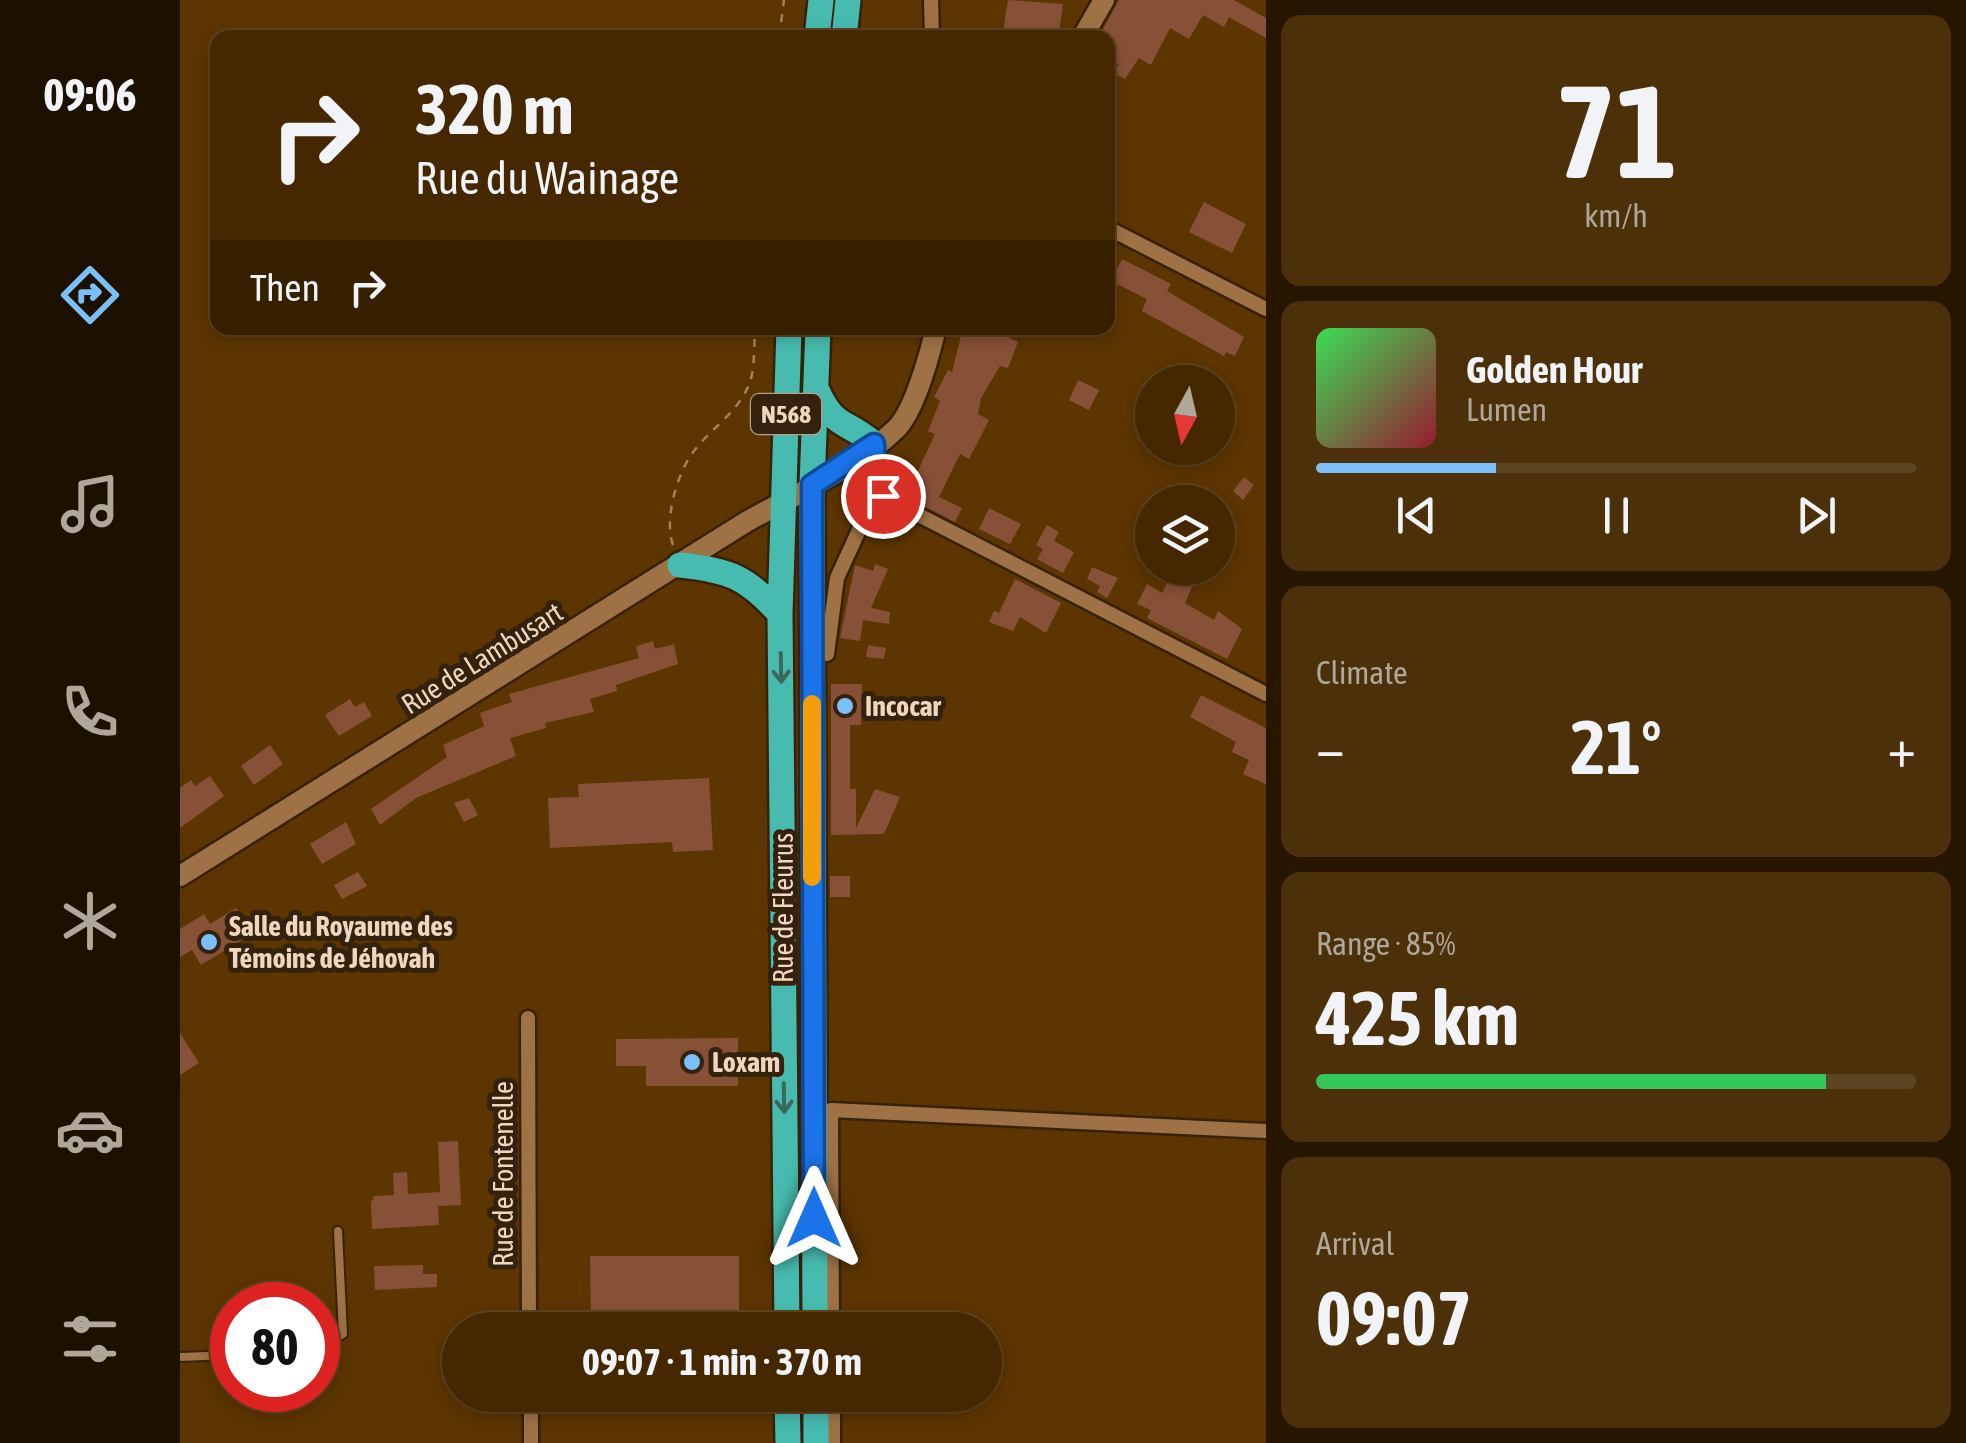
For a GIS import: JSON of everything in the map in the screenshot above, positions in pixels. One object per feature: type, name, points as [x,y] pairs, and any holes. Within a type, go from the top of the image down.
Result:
[{"type":"highway","points":[[818,30],[821,0]]},
{"type":"highway","points":[[845,30],[848,0]]},
{"type":"highway","name":"N568","points":[[783,501],[788,335]]},
{"type":"highway","name":"N568","points":[[812,485],[817,335]]},
{"type":"highway","points":[[814,383],[836,423],[862,433],[874,444]]},
{"type":"highway","name":"Rue de Fleurus","points":[[812,485],[816,1312]]},
{"type":"highway","name":"Rue de Fleurus","points":[[783,501],[780,614],[786,1312]]},
{"type":"highway","points":[[680,565],[721,569],[756,586],[780,614]]},
{"type":"highway","points":[[813,995],[825,1017],[831,1110]]},
{"type":"highway","points":[[787,1412],[788,1443]]},
{"type":"highway","points":[[816,1412],[816,1443]]},
{"type":"main road","points":[[1087,30],[1104,0]]},
{"type":"main road","name":"Rue de Lambusart","points":[[180,876],[812,485],[900,426],[927,363],[934,335]]},
{"type":"street","points":[[931,0],[932,30]]},
{"type":"street","points":[[1115,232],[1266,309]]},
{"type":"street","points":[[826,654],[837,578],[876,493],[874,444]]},
{"type":"street","points":[[876,493],[1266,694]]},
{"type":"street","name":"Rue de Fontenelle","points":[[528,1018],[529,1312]]},
{"type":"street","points":[[832,1312],[831,1110],[1266,1131]]},
{"type":"street","points":[[531,1412],[532,1443]]},
{"type":"street","points":[[833,1412],[833,1443]]},
{"type":"lane","points":[[338,1232],[343,1334],[340,1336]]},
{"type":"lane","points":[[180,1357],[210,1355]]},
{"type":"path","points":[[780,30],[784,0]]},
{"type":"path","points":[[680,565],[668,532],[676,492],[691,456],[732,414],[750,381],[754,335]]},
{"type":"building","points":[[1008,0],[1063,4],[1059,30],[1003,30]]},
{"type":"building","points":[[1119,0],[1234,0],[1266,18],[1266,38],[1229,17],[1224,27],[1203,15],[1189,39],[1170,28],[1151,65],[1139,58],[1125,79],[1115,74],[1119,64],[1115,62],[1115,30],[1102,30]]},
{"type":"building","points":[[1204,202],[1246,224],[1232,253],[1189,232]]},
{"type":"building","points":[[1122,259],[1171,284],[1167,291],[1244,337],[1235,356],[1226,352],[1224,356],[1142,311],[1147,299],[1115,283]]},
{"type":"building","points":[[961,335],[1010,335],[1009,338],[1018,342],[1008,368],[1000,366],[981,398],[978,414],[989,420],[969,459],[960,454],[939,497],[962,508],[955,522],[906,497],[935,434],[928,431],[940,401],[934,397],[948,370],[952,372]]},
{"type":"building","points":[[1078,380],[1099,390],[1089,410],[1069,400]]},
{"type":"building","points":[[1244,477],[1254,485],[1243,500],[1235,488]]},
{"type":"building","points":[[989,508],[1021,524],[1010,544],[979,529]]},
{"type":"building","points":[[1047,525],[1059,532],[1054,541],[1074,552],[1063,573],[1037,559],[1043,549],[1036,545]]},
{"type":"building","points":[[875,564],[888,569],[871,608],[890,612],[889,624],[863,620],[860,641],[840,638],[855,565],[873,571]]},
{"type":"building","points":[[1092,567],[1118,578],[1107,598],[1097,592],[1100,586],[1087,579]]},
{"type":"building","points":[[1015,579],[1061,603],[1046,633],[1020,617],[1013,631],[989,622],[994,611],[999,613]]},
{"type":"building","points":[[1146,585],[1162,593],[1166,585],[1193,585],[1185,603],[1214,620],[1218,611],[1242,629],[1227,659],[1147,618],[1151,610],[1137,604]]},
{"type":"building","points":[[653,641],[655,649],[674,644],[678,664],[616,685],[617,691],[590,699],[594,712],[545,723],[546,728],[510,738],[516,756],[416,798],[380,825],[371,809],[447,757],[443,745],[484,726],[480,713],[512,702],[509,694],[639,658],[636,646]]},
{"type":"building","points":[[868,645],[886,648],[884,659],[866,657]]},
{"type":"building","points":[[831,684],[862,684],[861,725],[850,725],[850,789],[856,789],[856,828],[875,789],[900,797],[884,834],[831,835]]},
{"type":"building","points":[[1201,695],[1266,728],[1266,784],[1243,774],[1249,760],[1232,752],[1236,742],[1190,717]]},
{"type":"building","points":[[350,699],[355,707],[364,702],[372,716],[339,736],[325,715]]},
{"type":"building","points":[[270,745],[283,764],[254,785],[241,766]]},
{"type":"building","points":[[210,776],[224,796],[180,828],[180,788],[191,780],[195,786]]},
{"type":"building","points":[[709,778],[713,850],[673,852],[672,842],[550,848],[548,798],[579,797],[578,784]]},
{"type":"building","points":[[469,798],[478,815],[464,822],[454,803]]},
{"type":"building","points":[[346,822],[356,844],[322,864],[310,844]]},
{"type":"building","points":[[358,872],[367,886],[342,899],[334,885]]},
{"type":"building","points":[[830,876],[850,876],[850,897],[830,897]]},
{"type":"building","name":"Salle du Royaume des Témoins de Jéhovah","points":[[236,908],[252,934],[201,965],[192,950],[180,957],[180,929],[204,914],[210,924]]},
{"type":"building","points":[[180,1033],[199,1063],[180,1075]]},
{"type":"building","name":"Loxam","points":[[738,1038],[738,1086],[646,1086],[646,1066],[616,1066],[616,1039]]},
{"type":"building","points":[[458,1141],[461,1205],[438,1206],[439,1225],[372,1229],[371,1203],[374,1196],[394,1195],[393,1173],[407,1172],[408,1194],[440,1192],[438,1142]]},
{"type":"building","points":[[590,1256],[739,1256],[739,1312],[591,1312]]},
{"type":"building","points":[[423,1265],[423,1274],[437,1274],[437,1287],[375,1290],[374,1266]]},
{"type":"slow traffic","points":[[812,704],[812,877]]},
{"type":"place","name":"Incocar","points":[[845,706]]},
{"type":"place","name":"Salle du Royaume des Témoins de Jéhovah","points":[[209,942]]},
{"type":"place","name":"Loxam","points":[[692,1062]]},
{"type":"route","points":[[814,1218],[812,485],[874,444],[876,493],[883,496]]}]
